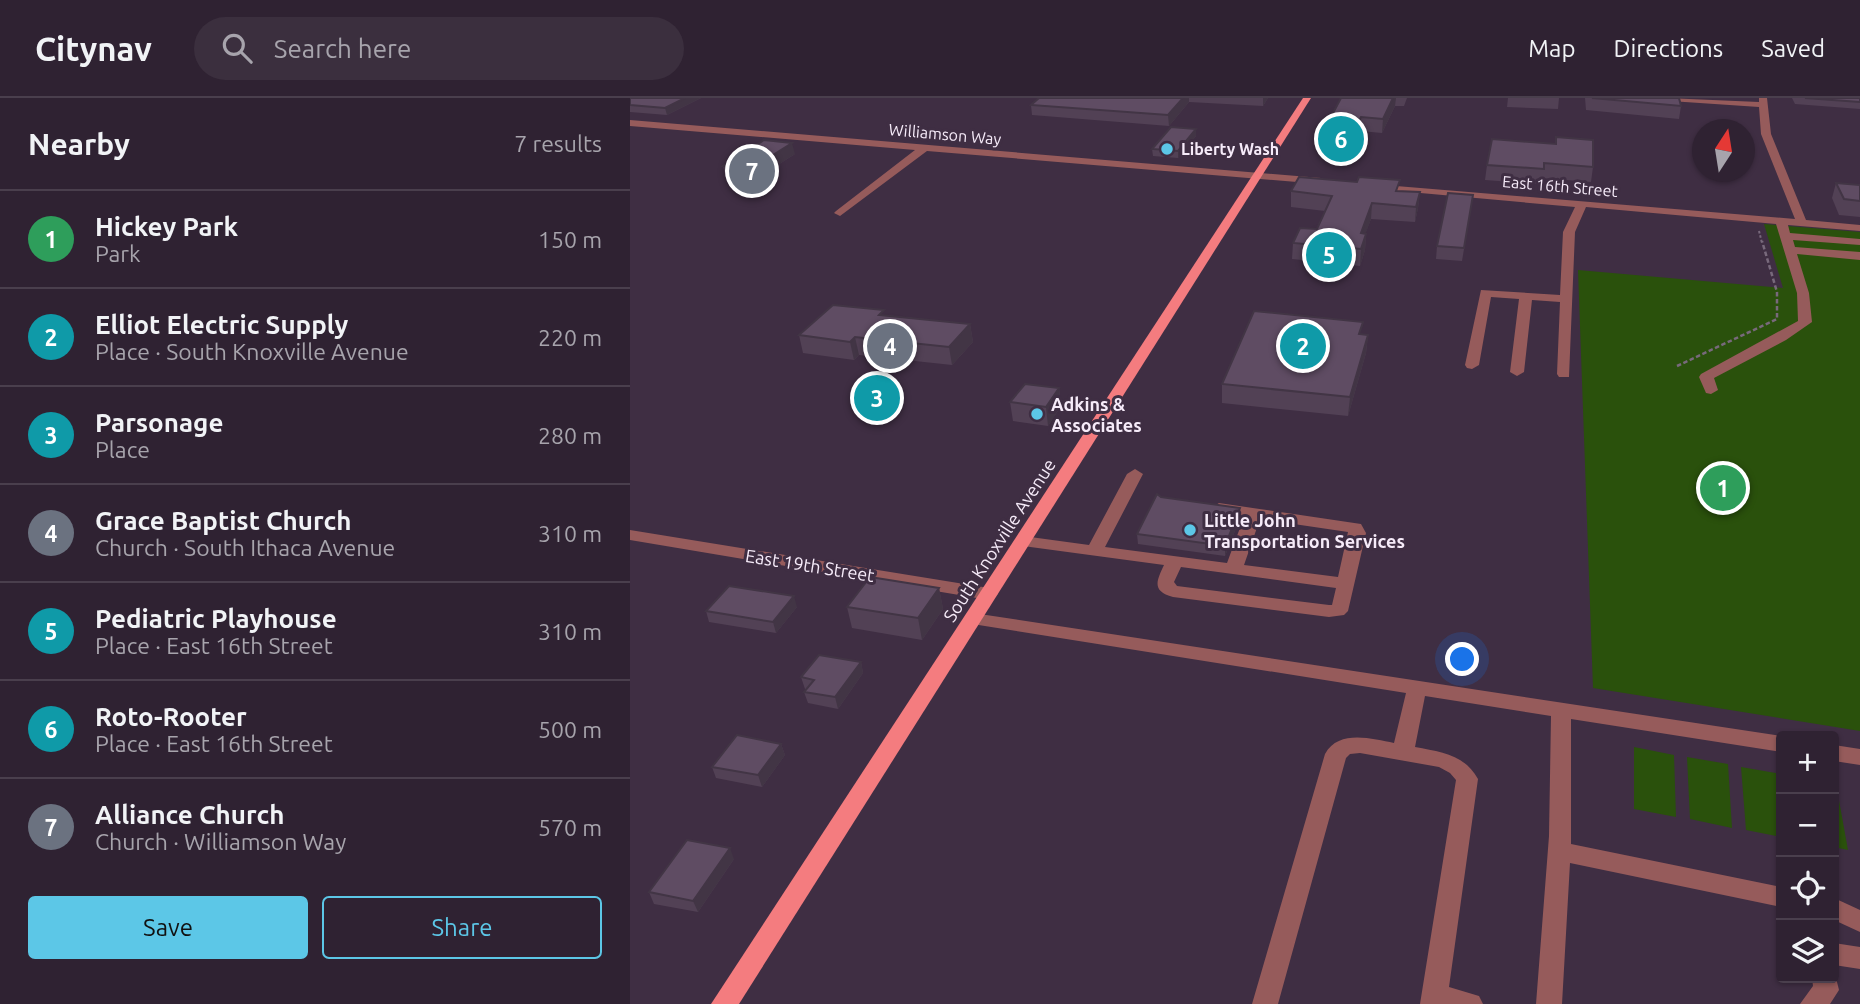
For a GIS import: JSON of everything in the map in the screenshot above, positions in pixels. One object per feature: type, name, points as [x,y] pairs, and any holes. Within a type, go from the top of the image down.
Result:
[{"type":"main road","name":"South Knoxville Avenue","points":[[724,1004],[1307,98]]},
{"type":"street","points":[[1670,98],[1764,101],[1766,134],[1802,223]]},
{"type":"street","name":"Williamson Way","points":[[630,123],[1257,176]]},
{"type":"street","points":[[840,214],[924,148]]},
{"type":"street","points":[[1257,176],[1329,182]]},
{"type":"street","name":"East 16th Street","points":[[1370,185],[1860,228]]},
{"type":"street","points":[[1564,374],[1569,232],[1582,204]]},
{"type":"street","points":[[1711,390],[1706,377],[1739,356],[1783,338],[1805,322],[1803,293],[1781,221]]},
{"type":"street","points":[[1786,236],[1860,242]]},
{"type":"street","points":[[1790,250],[1860,256]]},
{"type":"street","points":[[1472,365],[1485,293],[1565,299]]},
{"type":"street","points":[[1517,373],[1526,296]]},
{"type":"street","points":[[1095,550],[1135,474]]},
{"type":"street","points":[[1175,560],[1165,582],[1167,588],[1173,591],[1329,611],[1341,607],[1357,533],[1355,528],[1205,506]]},
{"type":"street","points":[[1234,568],[1254,513]]},
{"type":"street","name":"East 19th Street","points":[[630,535],[989,594]]},
{"type":"street","points":[[1023,541],[1346,584]]},
{"type":"street","points":[[973,619],[1776,743]]},
{"type":"street","points":[[1403,753],[1417,687]]},
{"type":"street","points":[[1549,1004],[1559,851],[1561,710]]},
{"type":"street","points":[[1265,1004],[1336,754],[1344,747],[1360,745],[1443,760],[1458,767],[1468,786],[1434,1000],[1470,1004]]},
{"type":"street","points":[[1839,753],[1860,757]]},
{"type":"street","points":[[1559,851],[1776,896]]},
{"type":"street","points":[[1839,911],[1860,922]]},
{"type":"street","points":[[1839,955],[1860,958]]},
{"type":"street","points":[[1813,1004],[1826,990],[1825,983]]},
{"type":"path","points":[[1677,366],[1777,319],[1777,292],[1758,226]]},
{"type":"green space","points":[[1764,224],[1860,232],[1860,731],[1593,688],[1578,270],[1783,288]]},
{"type":"green space","points":[[1634,747],[1674,755],[1676,817],[1634,809]]},
{"type":"green space","points":[[1687,757],[1728,764],[1732,828],[1690,819]]},
{"type":"green space","points":[[1741,767],[1776,773],[1776,836],[1746,830]]},
{"type":"green space","points":[[1839,800],[1848,850],[1839,848]]},
{"type":"building","points":[[630,98],[685,98],[665,108],[630,105]]},
{"type":"building","points":[[1039,98],[1183,98],[1168,115],[1031,105]]},
{"type":"building","points":[[1341,98],[1393,98],[1383,119],[1361,117],[1354,132],[1324,130]]},
{"type":"building","points":[[1592,98],[1679,98],[1681,106]]},
{"type":"building","points":[[1805,98],[1860,98],[1860,102]]},
{"type":"building","points":[[1171,127],[1196,129],[1178,151],[1152,149]]},
{"type":"building","points":[[1556,137],[1593,140],[1593,167],[1544,163],[1544,169],[1487,165],[1492,139],[1556,144]]},
{"type":"building","points":[[764,140],[792,143],[751,169],[723,166]]},
{"type":"building","points":[[1299,177],[1357,182],[1359,177],[1400,180],[1396,191],[1420,192],[1416,207],[1372,203],[1361,233],[1366,234],[1361,249],[1293,243],[1300,228],[1317,229],[1332,196],[1291,191]]},
{"type":"building","points":[[1836,183],[1860,185],[1860,201],[1844,199]]},
{"type":"building","points":[[1448,193],[1473,195],[1464,248],[1437,246]]},
{"type":"building","points":[[833,305],[884,310],[879,315],[970,324],[949,347],[855,337],[850,342],[799,335]]},
{"type":"building","points":[[1254,311],[1363,322],[1359,334],[1368,335],[1350,397],[1222,384]]},
{"type":"building","points":[[878,380],[899,382],[886,397],[865,394]]},
{"type":"building","points":[[1025,384],[1059,388],[1046,407],[1010,402]]},
{"type":"building","name":"Little John Transportation Services","points":[[1157,494],[1161,497],[1240,508],[1225,546],[1137,534]]},
{"type":"building","points":[[870,577],[939,588],[918,618],[847,607]]},
{"type":"building","points":[[729,586],[794,596],[773,622],[706,611]]},
{"type":"building","points":[[819,655],[861,662],[835,697],[804,692],[814,680],[801,677]]},
{"type":"building","points":[[737,735],[781,744],[758,775],[712,767]]},
{"type":"building","points":[[687,840],[730,848],[693,901],[649,892]]},
{"type":"place","name":"Roto-Rooter","points":[[1341,139]]},
{"type":"place","name":"Liberty Wash","points":[[1167,149]]},
{"type":"place","name":"Alliance Church","points":[[752,171]]},
{"type":"place","name":"Pediatric Playhouse","points":[[1329,255]]},
{"type":"place","name":"Grace Baptist Church","points":[[890,346]]},
{"type":"place","name":"Elliot Electric Supply","points":[[1303,346]]},
{"type":"place","name":"Parsonage","points":[[877,398]]},
{"type":"place","name":"Adkins & Associates","points":[[1037,414]]},
{"type":"place","name":"Hickey Park","points":[[1723,488]]},
{"type":"place","name":"Little John Transportation Services","points":[[1190,530]]}]
